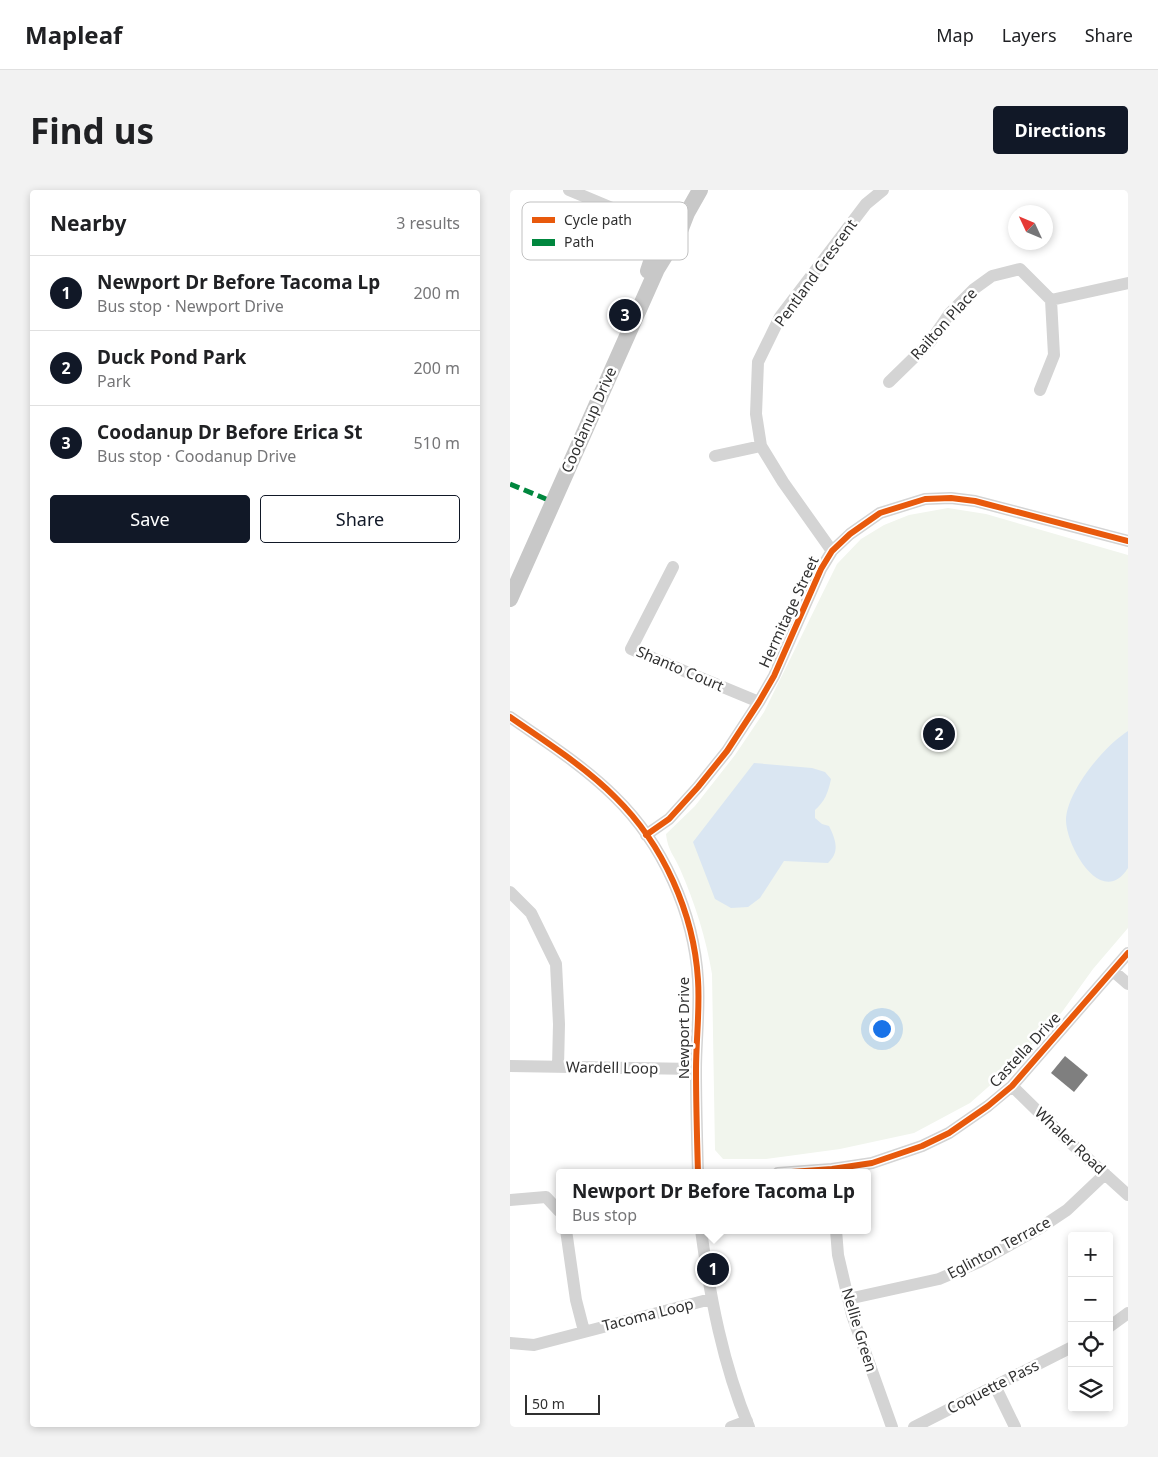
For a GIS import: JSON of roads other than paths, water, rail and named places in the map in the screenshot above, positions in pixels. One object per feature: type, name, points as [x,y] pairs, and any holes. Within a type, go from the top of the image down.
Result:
[{"type":"main road","points":[[683,202],[692,190]]},
{"type":"main road","name":"Coodanup Drive","points":[[688,211],[700,190]]},
{"type":"main road","name":"Coodanup Drive","points":[[510,582],[652,260]]},
{"type":"main road","name":"Coodanup Drive","points":[[510,599],[663,260]]},
{"type":"street","points":[[569,190],[599,202]]},
{"type":"street","name":"Pentland Crescent","points":[[832,550],[761,446],[756,414],[758,362],[780,317],[866,204],[883,190]]},
{"type":"street","name":"Railton Place","points":[[889,382],[930,342],[950,313],[963,299],[992,276],[1020,269],[1051,300]]},
{"type":"street","points":[[1040,390],[1054,355],[1051,300],[1128,282]]},
{"type":"street","points":[[715,456],[761,446]]},
{"type":"street","name":"Hermitage Street","points":[[646,835],[669,819],[693,793],[727,751],[759,702],[774,676],[821,569],[832,550],[850,534],[880,514],[925,499],[951,498],[975,501],[1128,541]]},
{"type":"street","name":"Shanto Court","points":[[673,567],[631,649],[759,702]]},
{"type":"street","name":"Newport Drive","points":[[510,716],[594,777],[627,809],[646,835],[674,884],[685,912],[694,948],[698,978],[699,1009],[696,1069],[698,1169]]},
{"type":"street","name":"Wardell Loop","points":[[510,892],[531,913],[556,964],[559,1024],[558,1067]]},
{"type":"street","name":"Castella Drive","points":[[842,1169],[872,1163],[922,1146],[949,1133],[967,1121],[1012,1086],[1128,953]]},
{"type":"street","points":[[1113,971],[1128,984]]},
{"type":"street","name":"Wardell Loop","points":[[510,1066],[696,1069]]},
{"type":"street","name":"Whaler Road","points":[[1012,1086],[1128,1195]]},
{"type":"street","name":"Eglinton Terrace","points":[[848,1300],[939,1279],[980,1262],[1040,1228],[1067,1210],[1105,1174]]},
{"type":"street","points":[[510,1200],[546,1198],[556,1208]]},
{"type":"street","name":"Tacoma Loop","points":[[567,1234],[576,1300],[584,1331]]},
{"type":"street","points":[[702,1234],[711,1299],[737,1394],[748,1424],[731,1427]]},
{"type":"street","name":"Nellie Green","points":[[836,1234],[838,1255],[848,1300],[892,1427]]},
{"type":"street","name":"Tacoma Loop","points":[[510,1343],[534,1345],[711,1299]]},
{"type":"street","points":[[1113,1324],[1128,1313]]},
{"type":"street","name":"Coquette Pass","points":[[914,1427],[1068,1349]]},
{"type":"street","points":[[995,1386],[1015,1427]]},
{"type":"place","name":"Coodanup Dr Before Erica St","points":[[625,315]]},
{"type":"place","name":"Duck Pond Park","points":[[939,734]]},
{"type":"place","name":"Newport Dr Before Tacoma Lp","points":[[713,1269]]}]
